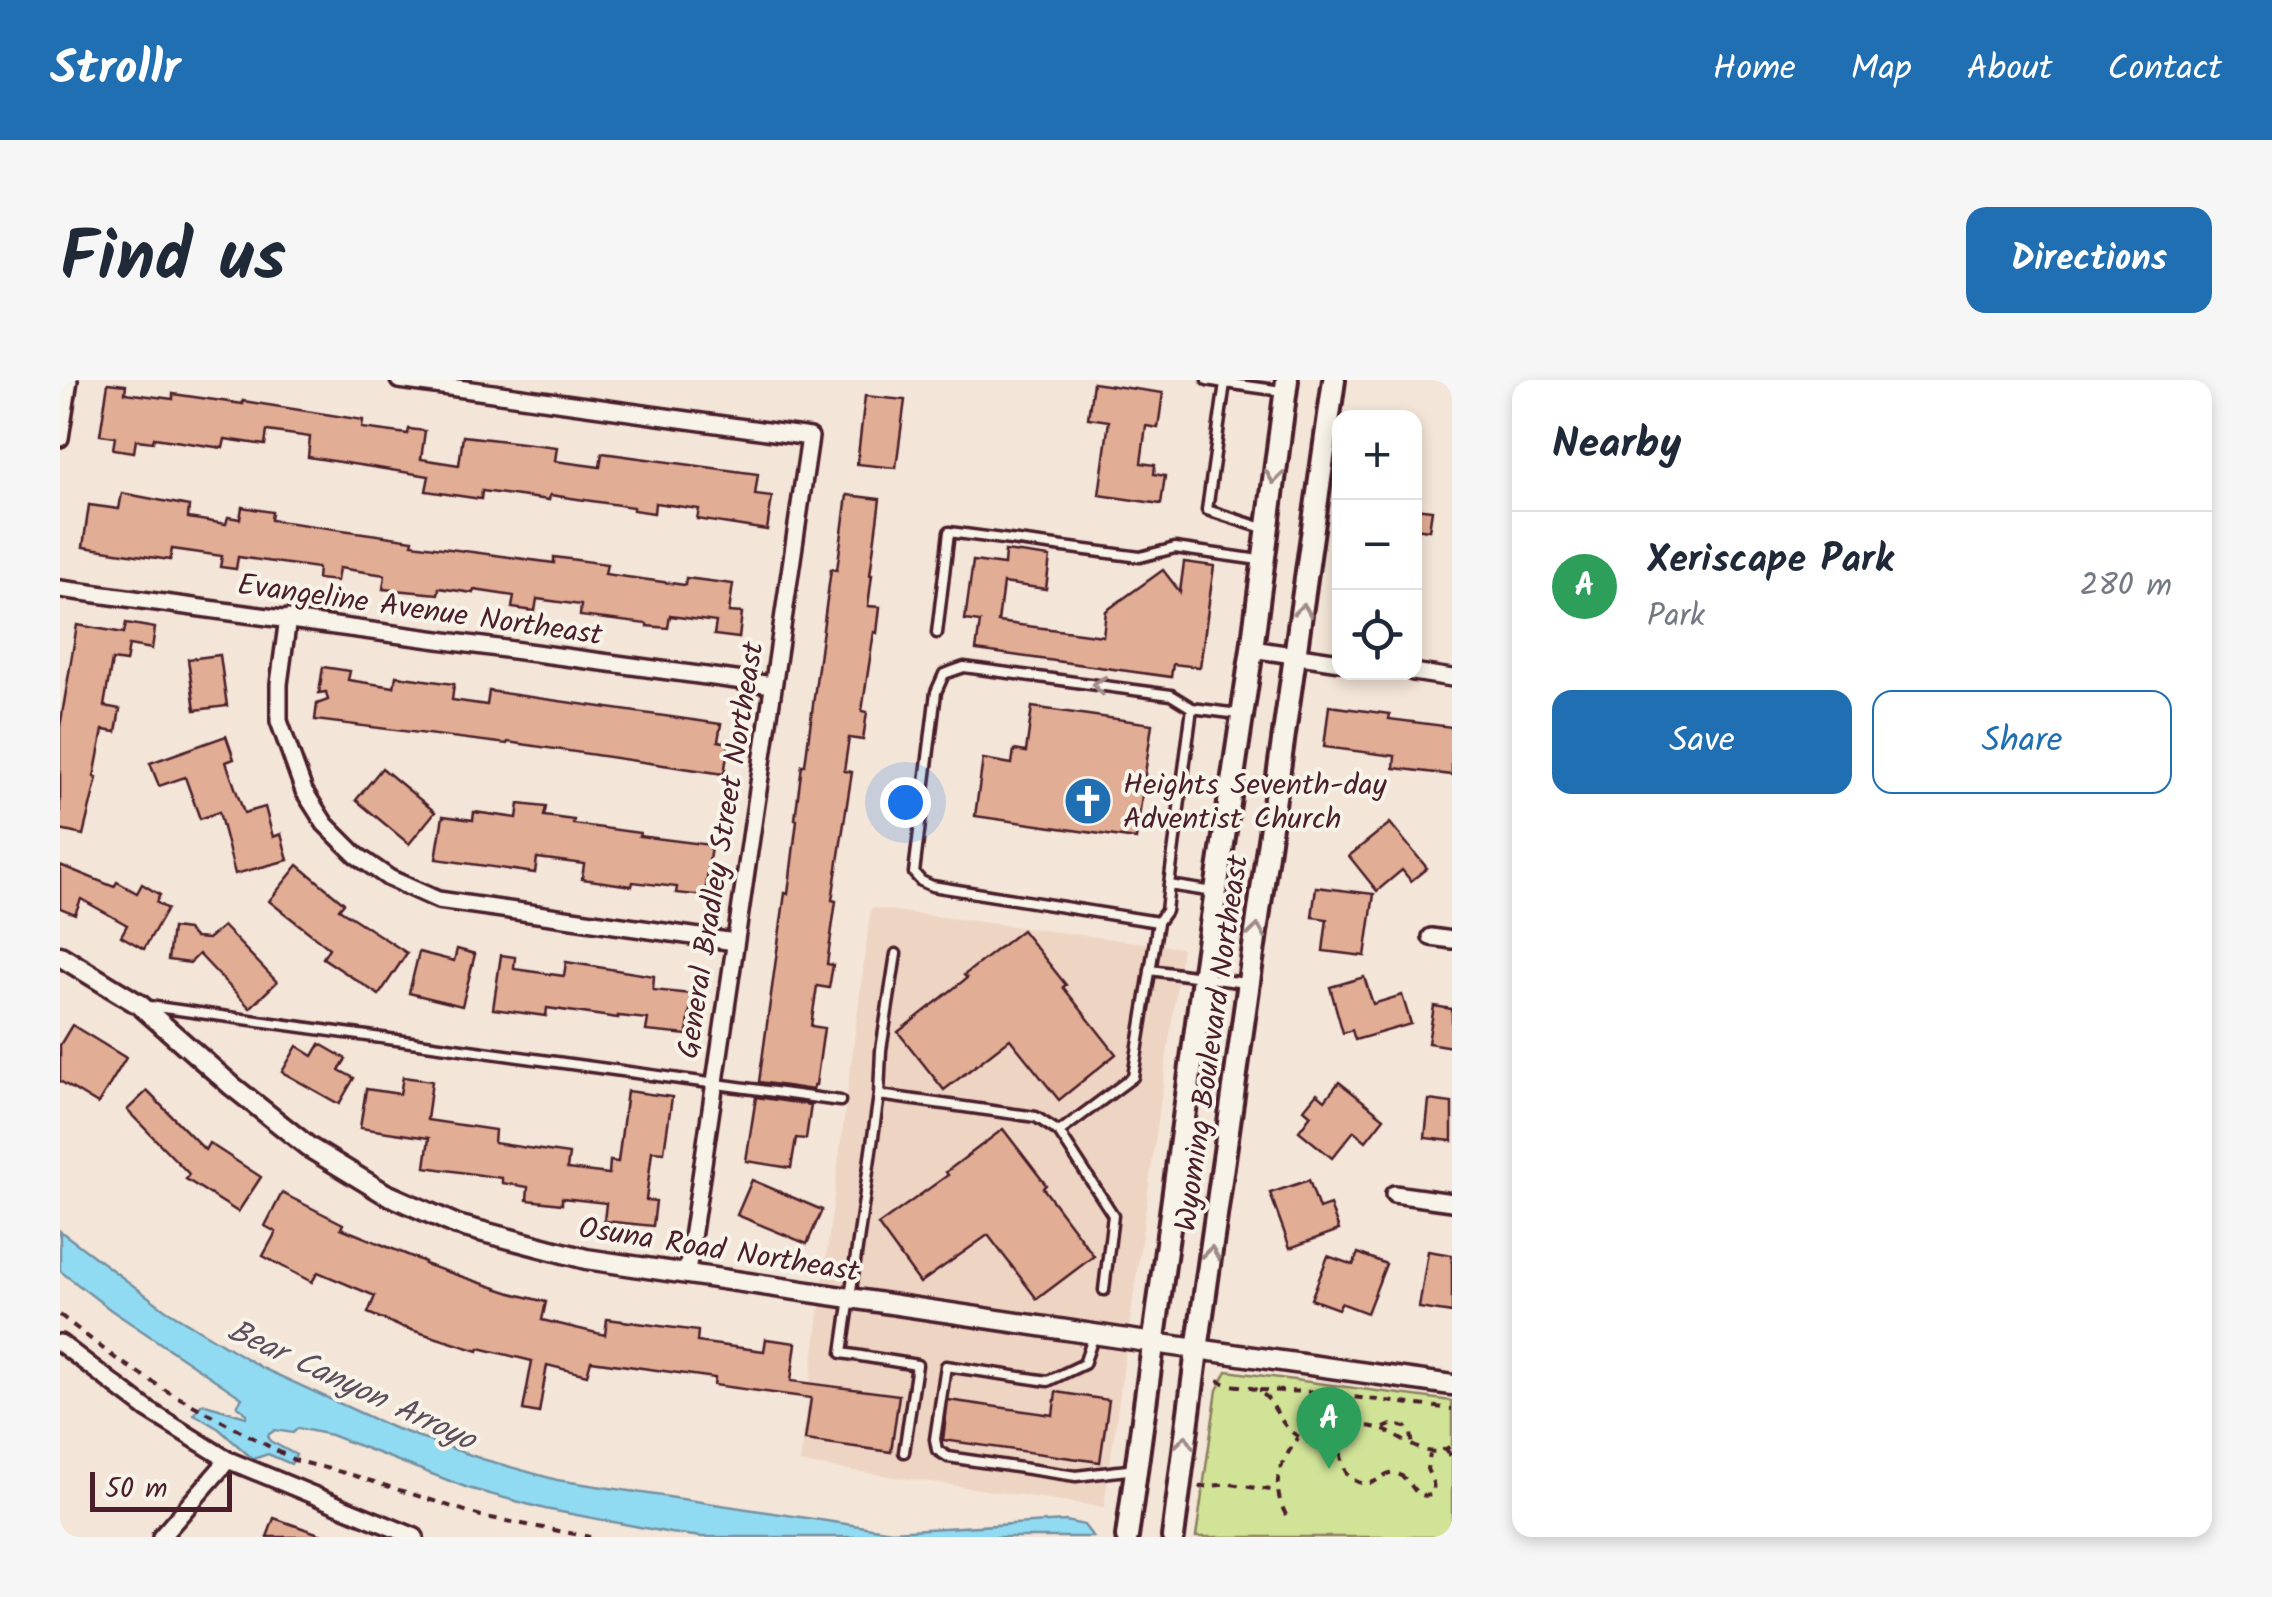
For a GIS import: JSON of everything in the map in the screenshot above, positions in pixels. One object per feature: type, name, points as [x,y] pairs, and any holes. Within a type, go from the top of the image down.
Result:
[{"type":"main road","name":"Wyoming Boulevard Northeast","points":[[1173,1536],[1334,380]]},
{"type":"main road","name":"Wyoming Boulevard Northeast","points":[[1127,1531],[1286,386]]},
{"type":"street","points":[[60,438],[69,380]]},
{"type":"street","name":"General Bradley Street Northeast","points":[[399,380],[810,437],[687,1272]]},
{"type":"street","name":"Evangeline Avenue Northeast","points":[[60,588],[773,685]]},
{"type":"street","points":[[288,618],[279,684],[279,721],[304,792],[324,824],[356,855],[389,878],[438,900],[735,942]]},
{"type":"street","points":[[1252,649],[1332,661]]},
{"type":"street","points":[[1422,673],[1452,678]]},
{"type":"street","points":[[1431,936],[1452,940]]},
{"type":"street","name":"Osuna Road Northeast","points":[[60,956],[140,1005],[310,1148],[384,1192],[457,1226],[586,1258],[1154,1344],[1452,1384]]},
{"type":"street","points":[[1394,1194],[1452,1202]]},
{"type":"street","points":[[60,1343],[148,1410],[228,1460],[415,1537]]},
{"type":"street","points":[[161,1537],[228,1460]]},
{"type":"lane","points":[[1207,380],[1286,386]]},
{"type":"lane","points":[[1225,382],[1207,510],[1268,529]]},
{"type":"lane","points":[[937,632],[949,532],[1140,557],[1175,548],[1264,560]]},
{"type":"lane","points":[[1158,922],[921,882],[914,873],[936,692],[944,674],[964,667],[1171,695],[1192,708],[1243,714]]},
{"type":"lane","points":[[1059,1132],[1132,1077],[1158,922],[1166,911],[1192,708]]},
{"type":"lane","points":[[1169,885],[1216,892]]},
{"type":"lane","points":[[896,954],[842,1354],[916,1364],[904,1452]]},
{"type":"lane","points":[[1150,970],[1250,984]]},
{"type":"lane","points":[[140,1005],[840,1101]]},
{"type":"lane","points":[[880,1094],[1036,1117],[1059,1132],[1113,1215],[1104,1290]]},
{"type":"lane","points":[[1094,1334],[1084,1364],[1048,1382],[946,1366],[935,1439],[938,1450],[948,1457],[1076,1476],[1136,1469]]},
{"type":"path","points":[[60,1314],[115,1358],[167,1391],[294,1460],[481,1516],[590,1537]]},
{"type":"path","points":[[1218,1380],[1259,1390],[1452,1408]]},
{"type":"path","points":[[1259,1390],[1293,1434],[1299,1436],[1322,1440],[1338,1437],[1356,1426],[1370,1426],[1431,1452],[1442,1452],[1452,1445]]},
{"type":"path","points":[[1381,1430],[1391,1425],[1406,1427],[1413,1447]]},
{"type":"path","points":[[1286,1516],[1277,1498],[1281,1464],[1299,1436]]},
{"type":"path","points":[[1338,1437],[1350,1478],[1361,1484],[1374,1484],[1388,1472],[1396,1472],[1426,1497],[1434,1488],[1427,1469],[1431,1452]]},
{"type":"path","points":[[1446,1450],[1452,1458]]},
{"type":"path","points":[[1199,1487],[1230,1484],[1277,1490]]},
{"type":"shaded area","points":[[871,908],[1182,948],[1104,1507],[800,1463]]},
{"type":"green space","points":[[1227,1371],[1452,1401],[1452,1537],[1196,1537],[1217,1390]]},
{"type":"water","points":[[60,1231],[166,1310],[262,1368],[391,1427],[482,1459],[557,1480],[892,1531],[1066,1521],[1084,1525],[1093,1537],[702,1537],[545,1509],[468,1488],[331,1435],[298,1428],[293,1433],[275,1430],[268,1435],[270,1441],[296,1455],[291,1464],[268,1454],[253,1459],[219,1429],[194,1414],[202,1404],[246,1417],[237,1406],[242,1398],[60,1271]]},
{"type":"building","points":[[108,383],[126,385],[125,393],[243,401],[363,420],[362,428],[408,434],[409,429],[425,431],[421,459],[459,465],[463,436],[557,447],[555,461],[600,467],[602,453],[758,474],[755,495],[772,497],[767,530],[697,519],[699,509],[655,503],[654,513],[550,495],[549,500],[482,491],[481,499],[426,491],[429,476],[308,457],[310,437],[267,431],[265,445],[225,439],[223,448],[154,438],[153,442],[136,440],[134,452],[113,449],[115,437],[100,435]]},
{"type":"building","points":[[1093,383],[1163,393],[1158,428],[1146,426],[1141,463],[1155,465],[1154,474],[1165,476],[1161,504],[1099,495],[1109,421],[1088,418]]},
{"type":"building","points":[[865,396],[905,400],[896,468],[857,464]]},
{"type":"building","points":[[122,493],[189,506],[188,518],[226,524],[228,517],[240,519],[242,507],[272,512],[271,520],[413,540],[412,544],[554,563],[554,557],[607,564],[605,574],[685,585],[686,578],[733,584],[729,612],[742,613],[739,638],[714,635],[716,622],[670,616],[668,628],[647,626],[580,616],[581,605],[537,599],[535,611],[512,608],[514,596],[474,590],[473,593],[439,588],[438,594],[383,589],[385,575],[339,568],[337,581],[317,579],[318,568],[238,557],[236,569],[220,567],[222,556],[172,549],[170,560],[83,547],[89,505],[119,509]]},
{"type":"building","points":[[847,495],[880,499],[868,606],[880,607],[862,711],[867,712],[863,740],[849,738],[844,771],[852,772],[832,900],[836,901],[827,964],[833,965],[829,988],[817,986],[811,1026],[824,1028],[813,1090],[759,1082],[831,569],[837,570]]},
{"type":"building","points":[[1422,509],[1432,510],[1429,530],[1422,529]]},
{"type":"building","points":[[1005,551],[1050,557],[1046,589],[1003,583],[998,622],[1103,636],[1106,611],[1163,570],[1180,592],[1184,562],[1214,566],[1200,667],[1173,664],[1171,677],[976,650],[980,622],[965,620],[973,561],[1004,565]]},
{"type":"building","points":[[126,623],[155,628],[152,649],[129,645],[126,662],[112,660],[104,706],[120,709],[116,732],[103,730],[94,777],[97,778],[83,835],[60,830],[60,727],[77,625],[124,633]]},
{"type":"building","points":[[220,655],[227,706],[195,710],[188,659]]},
{"type":"building","points":[[323,667],[350,671],[348,680],[394,687],[396,676],[454,684],[452,700],[487,705],[489,691],[721,724],[718,741],[729,743],[724,774],[508,742],[315,720],[317,704],[328,700],[326,692],[319,693]]},
{"type":"building","points":[[1329,706],[1452,727],[1452,775],[1394,768],[1395,756],[1324,747]]},
{"type":"building","points":[[1032,707],[1152,724],[1136,839],[975,816],[983,759],[1012,764],[1014,750],[1026,752]]},
{"type":"building","points":[[226,736],[234,759],[226,762],[244,813],[265,807],[273,837],[281,834],[288,860],[235,874],[219,812],[200,819],[185,777],[159,786],[150,763]]},
{"type":"building","points":[[382,768],[435,812],[409,844],[356,800]]},
{"type":"building","points":[[519,804],[546,807],[544,816],[574,820],[573,824],[711,845],[705,896],[676,893],[677,887],[582,879],[584,864],[537,858],[535,873],[436,859],[443,816],[473,820],[474,812],[517,818]]},
{"type":"building","points":[[1390,823],[1427,868],[1411,881],[1402,870],[1377,891],[1349,856]]},
{"type":"building","points":[[60,865],[114,887],[117,882],[137,893],[142,884],[160,895],[156,902],[167,909],[144,949],[121,936],[127,925],[81,899],[75,914],[60,908]]},
{"type":"building","points":[[298,865],[344,903],[339,909],[407,953],[379,995],[323,958],[329,948],[269,901]]},
{"type":"building","points":[[1316,887],[1374,894],[1365,956],[1323,951],[1327,919],[1312,917]]},
{"type":"building","points":[[223,926],[277,982],[250,1008],[199,954],[190,963],[168,960],[172,928],[208,939]]},
{"type":"building","points":[[1022,930],[1116,1054],[1059,1100],[1010,1039],[944,1090],[898,1032]]},
{"type":"building","points":[[457,949],[475,954],[462,1006],[409,993],[419,952],[454,961]]},
{"type":"building","points":[[501,955],[515,957],[514,969],[564,976],[566,962],[654,976],[653,990],[692,994],[687,1035],[646,1031],[648,1019],[547,1008],[546,1016],[493,1009]]},
{"type":"building","points":[[1364,977],[1373,1004],[1402,995],[1411,1024],[1355,1040],[1352,1030],[1343,1033],[1330,987]]},
{"type":"building","points":[[1434,1006],[1452,1009],[1452,1047],[1428,1043]]},
{"type":"building","points":[[72,1025],[126,1058],[98,1104],[60,1081],[60,1045]]},
{"type":"building","points":[[320,1044],[346,1059],[339,1070],[354,1078],[339,1104],[282,1072],[297,1046],[313,1056]]},
{"type":"building","points":[[403,1077],[432,1081],[427,1120],[495,1130],[494,1143],[569,1154],[567,1169],[609,1174],[610,1161],[618,1162],[627,1091],[672,1097],[664,1152],[652,1151],[646,1200],[656,1201],[653,1226],[604,1221],[606,1203],[562,1198],[562,1204],[527,1200],[528,1187],[502,1183],[502,1178],[425,1167],[429,1138],[360,1128],[366,1089],[400,1094]]},
{"type":"building","points":[[1339,1082],[1384,1118],[1366,1141],[1354,1131],[1332,1158],[1299,1131],[1311,1115],[1304,1109],[1317,1093],[1325,1100]]},
{"type":"building","points":[[147,1091],[205,1150],[209,1143],[261,1177],[238,1212],[186,1179],[189,1174],[127,1110]]},
{"type":"building","points":[[756,1097],[811,1105],[806,1139],[796,1138],[791,1168],[746,1161]]},
{"type":"building","points":[[1429,1100],[1452,1103],[1452,1141],[1425,1138]]},
{"type":"building","points":[[1003,1129],[1094,1256],[1037,1299],[988,1235],[920,1283],[878,1225]]},
{"type":"building","points":[[752,1180],[822,1210],[807,1244],[737,1215]]},
{"type":"building","points":[[1309,1180],[1319,1209],[1330,1205],[1339,1230],[1290,1248],[1270,1193]]},
{"type":"building","points":[[282,1193],[343,1224],[341,1228],[424,1264],[546,1302],[542,1320],[605,1335],[607,1319],[698,1331],[697,1342],[764,1351],[766,1339],[796,1343],[791,1381],[899,1395],[891,1452],[805,1440],[811,1398],[714,1385],[715,1378],[591,1361],[587,1375],[547,1365],[539,1413],[523,1410],[532,1361],[479,1348],[478,1351],[399,1326],[368,1313],[375,1296],[318,1272],[312,1282],[263,1256],[276,1232],[265,1226]]},
{"type":"building","points":[[1428,1251],[1452,1255],[1452,1313],[1419,1308]]},
{"type":"building","points":[[1358,1253],[1386,1264],[1367,1313],[1341,1303],[1338,1309],[1311,1299],[1328,1256],[1353,1265]]},
{"type":"building","points":[[1056,1392],[1109,1400],[1100,1462],[943,1440],[948,1400],[1053,1415]]},
{"type":"building","points":[[274,1518],[322,1535],[322,1537],[267,1537]]},
{"type":"place","name":"Heights Seventh-day Adventist Church","points":[[1088,801]]},
{"type":"place","name":"Xeriscape Park","points":[[1329,1469]]},
{"type":"water label","name":"Bear Canyon Arroyo","points":[[352,1384]]}]
